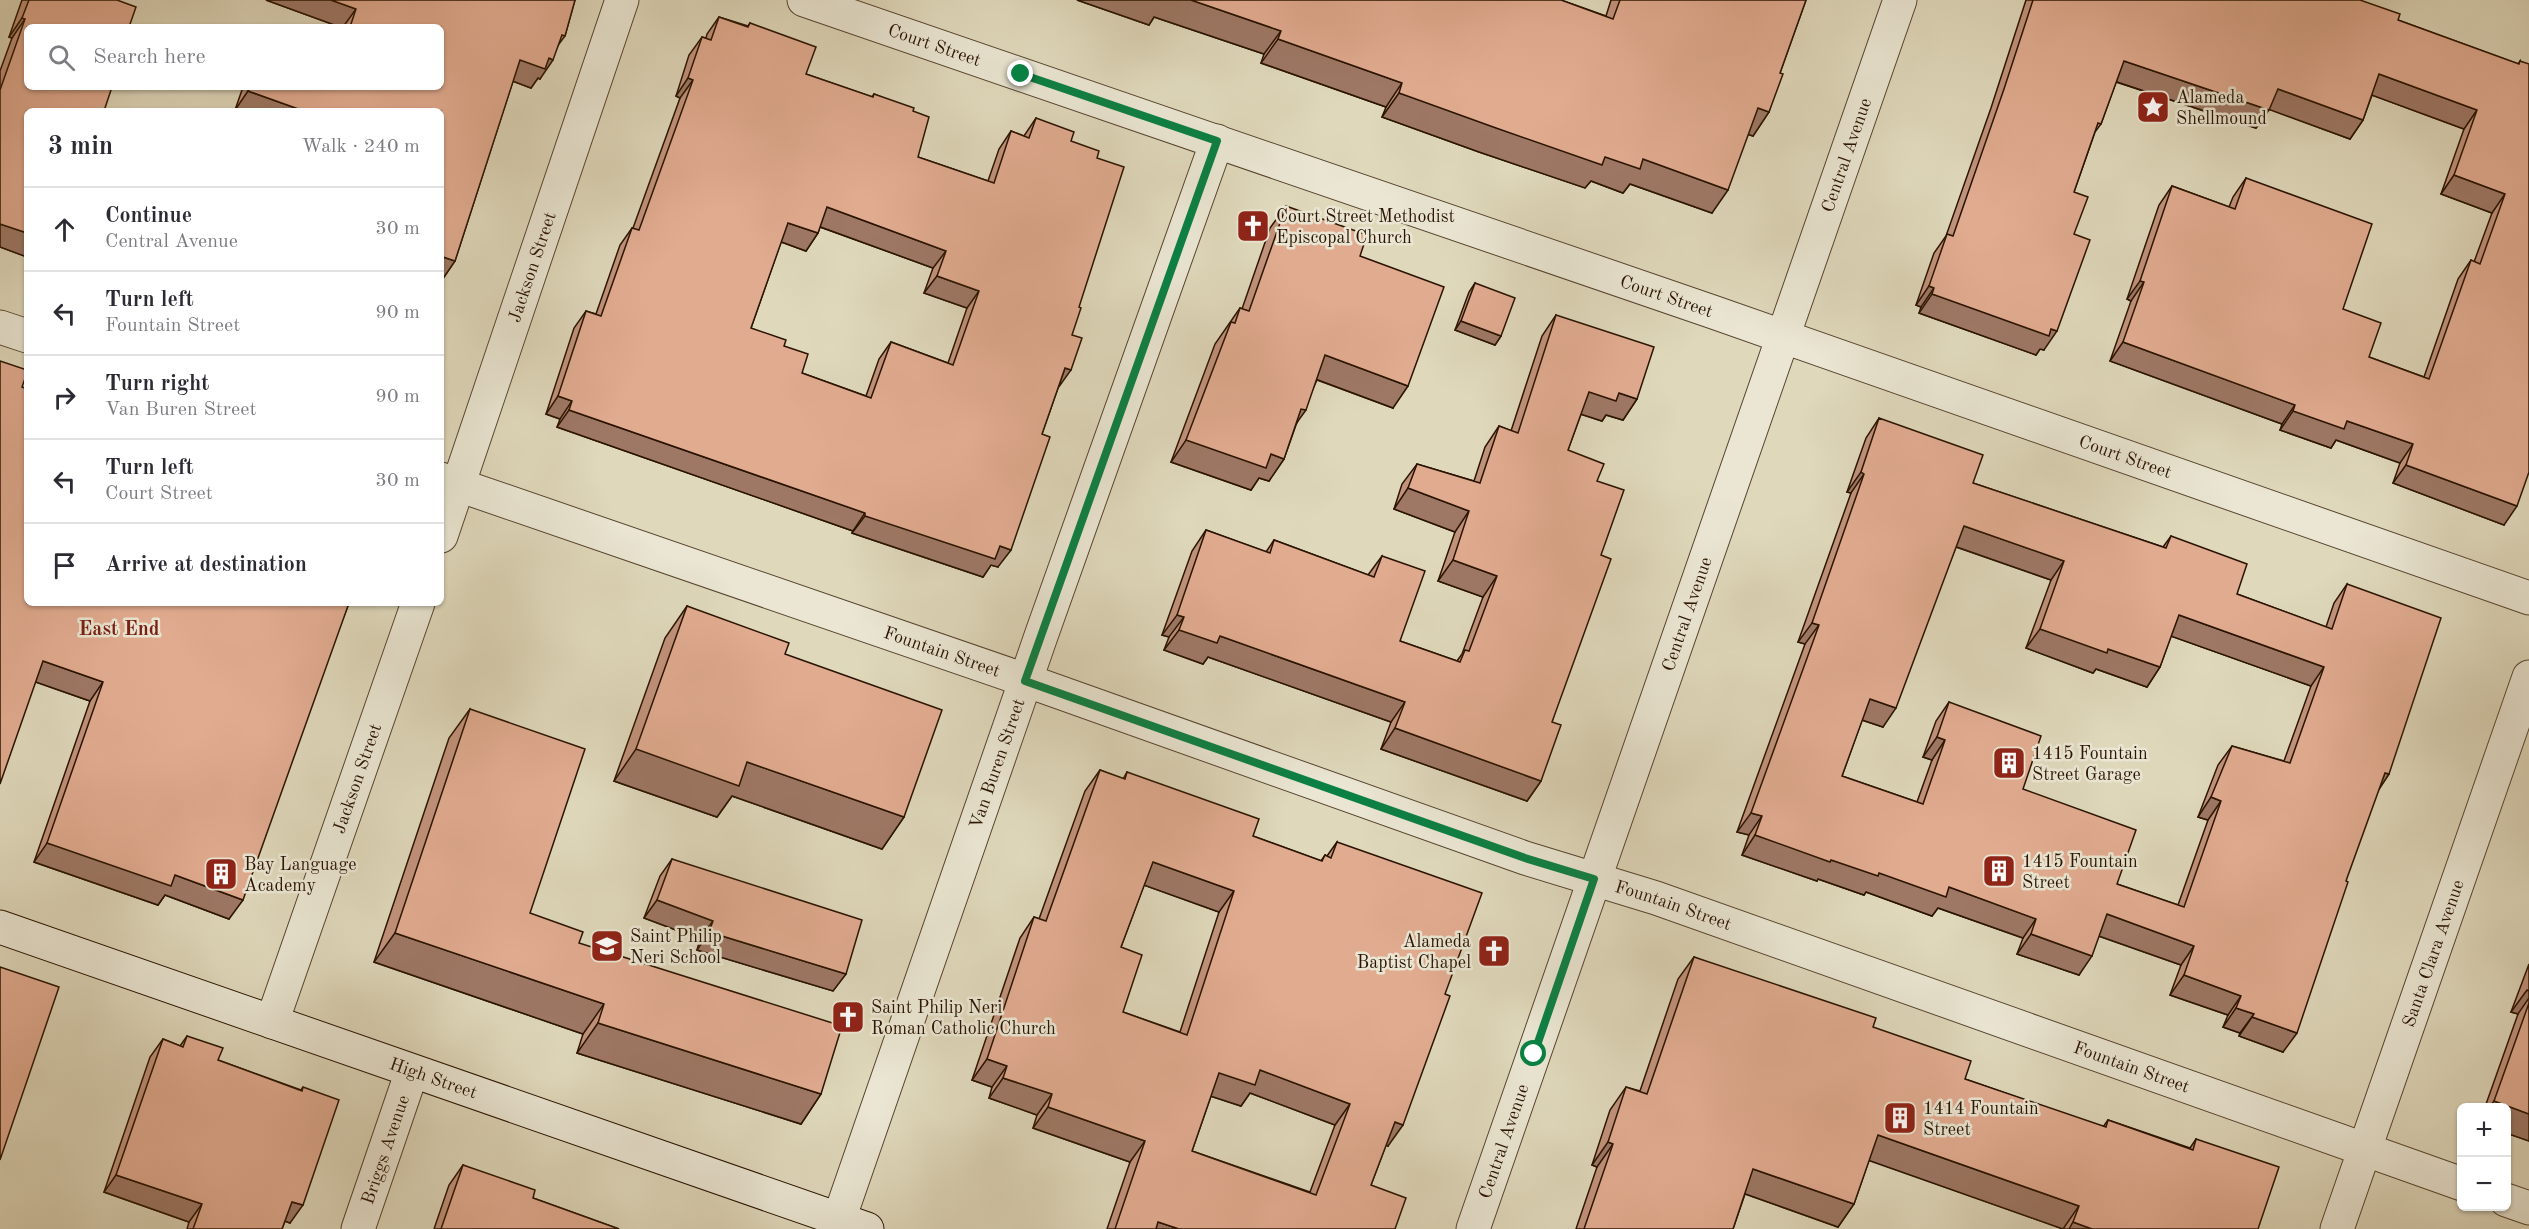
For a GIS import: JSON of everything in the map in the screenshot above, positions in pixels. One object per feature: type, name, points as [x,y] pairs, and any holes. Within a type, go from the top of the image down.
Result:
[{"type":"street","name":"Jackson Street","points":[[444,518],[450,482],[622,0]]},
{"type":"street","name":"Court Street","points":[[804,0],[1785,337],[2529,598]]},
{"type":"street","name":"Central Avenue","points":[[1473,1229],[1785,337],[1900,0]]},
{"type":"street","name":"Van Buren Street","points":[[853,1224],[1025,681],[1217,141]]},
{"type":"street","points":[[0,327],[24,335]]},
{"type":"street","name":"Fountain Street","points":[[450,482],[1025,681],[1503,850],[1656,897],[2457,1182]]},
{"type":"street","name":"Jackson Street","points":[[272,1022],[417,606]]},
{"type":"street","name":"Santa Clara Avenue","points":[[2337,1229],[2529,677]]},
{"type":"street","name":"High Street","points":[[0,927],[853,1224]]},
{"type":"street","name":"Briggs Avenue","points":[[358,1229],[412,1071]]},
{"type":"street","points":[[2511,1202],[2529,1208]]},
{"type":"building","points":[[29,0],[117,0],[136,7],[130,24],[24,24],[24,90],[111,90],[105,108],[24,108],[24,232],[0,224],[0,90],[25,19],[22,18]]},
{"type":"building","points":[[331,0],[575,0],[565,36],[562,35],[553,60],[549,58],[545,69],[520,60],[455,261],[444,257],[444,108],[296,108],[248,91],[444,90],[444,24],[351,24],[356,9]]},
{"type":"building","points":[[1191,0],[1561,0],[1613,19],[1620,0],[1806,0],[1769,112],[1758,108],[1728,190],[1643,159],[1640,169],[1605,157],[1602,165],[1496,128],[1399,93],[1402,83],[1278,39],[1281,31]]},
{"type":"building","points":[[2033,0],[2360,0],[2400,14],[2398,20],[2519,64],[2520,61],[2529,64],[2529,472],[2517,506],[2406,465],[2413,444],[2347,421],[2344,429],[2293,411],[2295,405],[2123,342],[2144,282],[2140,281],[2172,186],[2235,209],[2246,178],[2372,224],[2343,309],[2381,323],[2369,357],[2429,379],[2471,260],[2480,264],[2505,194],[2454,175],[2477,110],[2379,74],[2363,120],[2278,89],[2269,110],[2124,61],[2101,124],[2098,123],[2074,192],[2088,197],[2074,234],[2090,240],[2057,331],[2051,329],[2049,336],[1932,294],[1934,288],[1929,286],[1947,234],[1953,236]]},
{"type":"building","points":[[719,17],[748,27],[750,23],[816,47],[806,74],[873,97],[874,94],[914,108],[913,111],[929,117],[918,157],[994,183],[1011,131],[1029,138],[1036,118],[1074,132],[1071,141],[1099,151],[1097,158],[1124,167],[1072,335],[1082,338],[1071,370],[1065,368],[1042,434],[1050,437],[1011,550],[1000,546],[995,559],[865,516],[865,513],[569,410],[572,401],[558,396],[586,311],[601,316],[632,228],[639,230],[693,80],[688,78],[702,37],[711,40]],"holes":[[[827,207],[946,251],[937,276],[979,291],[953,365],[891,342],[871,398],[802,373],[808,354],[784,346],[786,340],[751,328],[788,223],[818,233]]]},
{"type":"building","points":[[1286,206],[1367,235],[1360,256],[1444,287],[1408,386],[1325,355],[1306,410],[1301,409],[1284,459],[1271,454],[1266,468],[1186,440],[1231,322],[1235,323],[1240,308],[1249,311]]},
{"type":"building","points":[[1475,283],[1515,298],[1501,336],[1461,321]]},
{"type":"building","points":[[1556,315],[1654,347],[1637,399],[1619,393],[1616,401],[1589,392],[1568,450],[1604,464],[1597,481],[1624,490],[1601,555],[1611,559],[1552,722],[1561,725],[1541,781],[1395,728],[1405,702],[1220,636],[1217,643],[1179,630],[1184,617],[1177,615],[1206,530],[1270,553],[1274,540],[1374,577],[1382,556],[1425,571],[1400,641],[1460,662],[1465,650],[1469,651],[1497,576],[1453,560],[1469,511],[1408,488],[1417,464],[1480,483],[1499,426],[1518,433]]},
{"type":"building","points":[[0,361],[24,369],[22,387],[24,388],[24,606],[348,606],[243,900],[175,875],[171,886],[47,843],[103,682],[43,661],[0,784]]},
{"type":"building","points":[[1879,418],[1983,455],[1973,483],[2166,548],[2171,536],[2247,564],[2237,594],[2332,629],[2347,584],[2441,618],[2389,774],[2385,773],[2346,881],[2348,882],[2297,1033],[2252,1017],[2254,1014],[2236,1008],[2241,996],[2184,975],[2194,946],[2107,914],[2092,956],[2031,934],[2036,919],[1949,887],[1946,897],[1879,873],[1878,876],[1831,860],[1830,862],[1755,835],[1762,816],[1751,813],[1819,625],[1812,623],[1864,474],[1861,472]],"holes":[[[1964,526],[2064,561],[2040,629],[2107,653],[2108,649],[2160,667],[2179,615],[2324,667],[2290,763],[2232,746],[2211,797],[2221,801],[2184,907],[2117,884],[2136,830],[2023,789],[2041,736],[1949,702],[1937,737],[1945,740],[1923,804],[1842,776],[1870,699],[1896,708]]]},
{"type":"building","points":[[687,606],[789,643],[785,654],[942,710],[904,817],[747,762],[739,786],[636,749]]},
{"type":"building","points":[[470,709],[585,749],[530,913],[583,932],[579,943],[842,1026],[821,1094],[598,1023],[604,1004],[395,933]]},
{"type":"building","points":[[1100,770],[1125,779],[1127,772],[1259,819],[1253,836],[1322,861],[1325,855],[1331,858],[1337,842],[1482,893],[1445,994],[1450,996],[1403,1125],[1395,1122],[1371,1185],[1406,1198],[1395,1229],[1179,1229],[1158,1222],[1156,1229],[1115,1229],[1145,1141],[1048,1107],[1052,1094],[1003,1078],[1007,1066],[987,1059],[1034,917],[1046,921]],"holes":[[[1153,862],[1234,891],[1187,1035],[1123,1012],[1142,955],[1121,947]],[[1260,1070],[1350,1104],[1316,1195],[1192,1151],[1219,1073],[1255,1085]]]},
{"type":"building","points":[[672,859],[862,920],[846,974],[709,932],[713,921],[657,900]]},
{"type":"building","points":[[1694,957],[1876,1018],[1873,1027],[1971,1061],[1965,1079],[2106,1127],[2108,1120],[2193,1150],[2196,1139],[2279,1167],[2258,1229],[2092,1229],[2073,1222],[2079,1206],[1878,1135],[1854,1204],[1753,1169],[1733,1229],[1584,1229],[1613,1144],[1608,1142],[1626,1087],[1647,1094]]},
{"type":"building","points":[[0,967],[59,987],[0,1160]]},
{"type":"building","points":[[2529,1003],[2529,1114],[2511,1107],[2511,1103],[2494,1101]]},
{"type":"building","points":[[187,1036],[223,1048],[218,1060],[302,1091],[303,1087],[339,1100],[303,1205],[292,1202],[282,1229],[193,1229],[202,1204],[116,1175],[163,1039],[183,1047]]},
{"type":"building","points":[[463,1165],[535,1190],[533,1198],[619,1229],[441,1229]]},
{"type":"place","name":"Alameda Shellmound","points":[[2153,107]]},
{"type":"place","name":"Court Street Methodist Episcopal Church","points":[[1253,226]]},
{"type":"place","name":"1415 Fountain Street Garage","points":[[2009,763]]},
{"type":"place","name":"1415 Fountain Street","points":[[1999,871]]},
{"type":"place","name":"Bay Language Academy","points":[[221,874]]},
{"type":"place","name":"Saint Philip Neri School","points":[[607,946]]},
{"type":"place","name":"Alameda Baptist Chapel","points":[[1494,951]]},
{"type":"place","name":"Saint Philip Neri Roman Catholic Church","points":[[848,1017]]},
{"type":"place","name":"1414 Fountain Street","points":[[1900,1118]]},
{"type":"district","name":"East End","points":[[119,628]]},
{"type":"route","points":[[1021,74],[1217,141],[1025,681],[1525,858],[1594,879],[1534,1054]]}]
